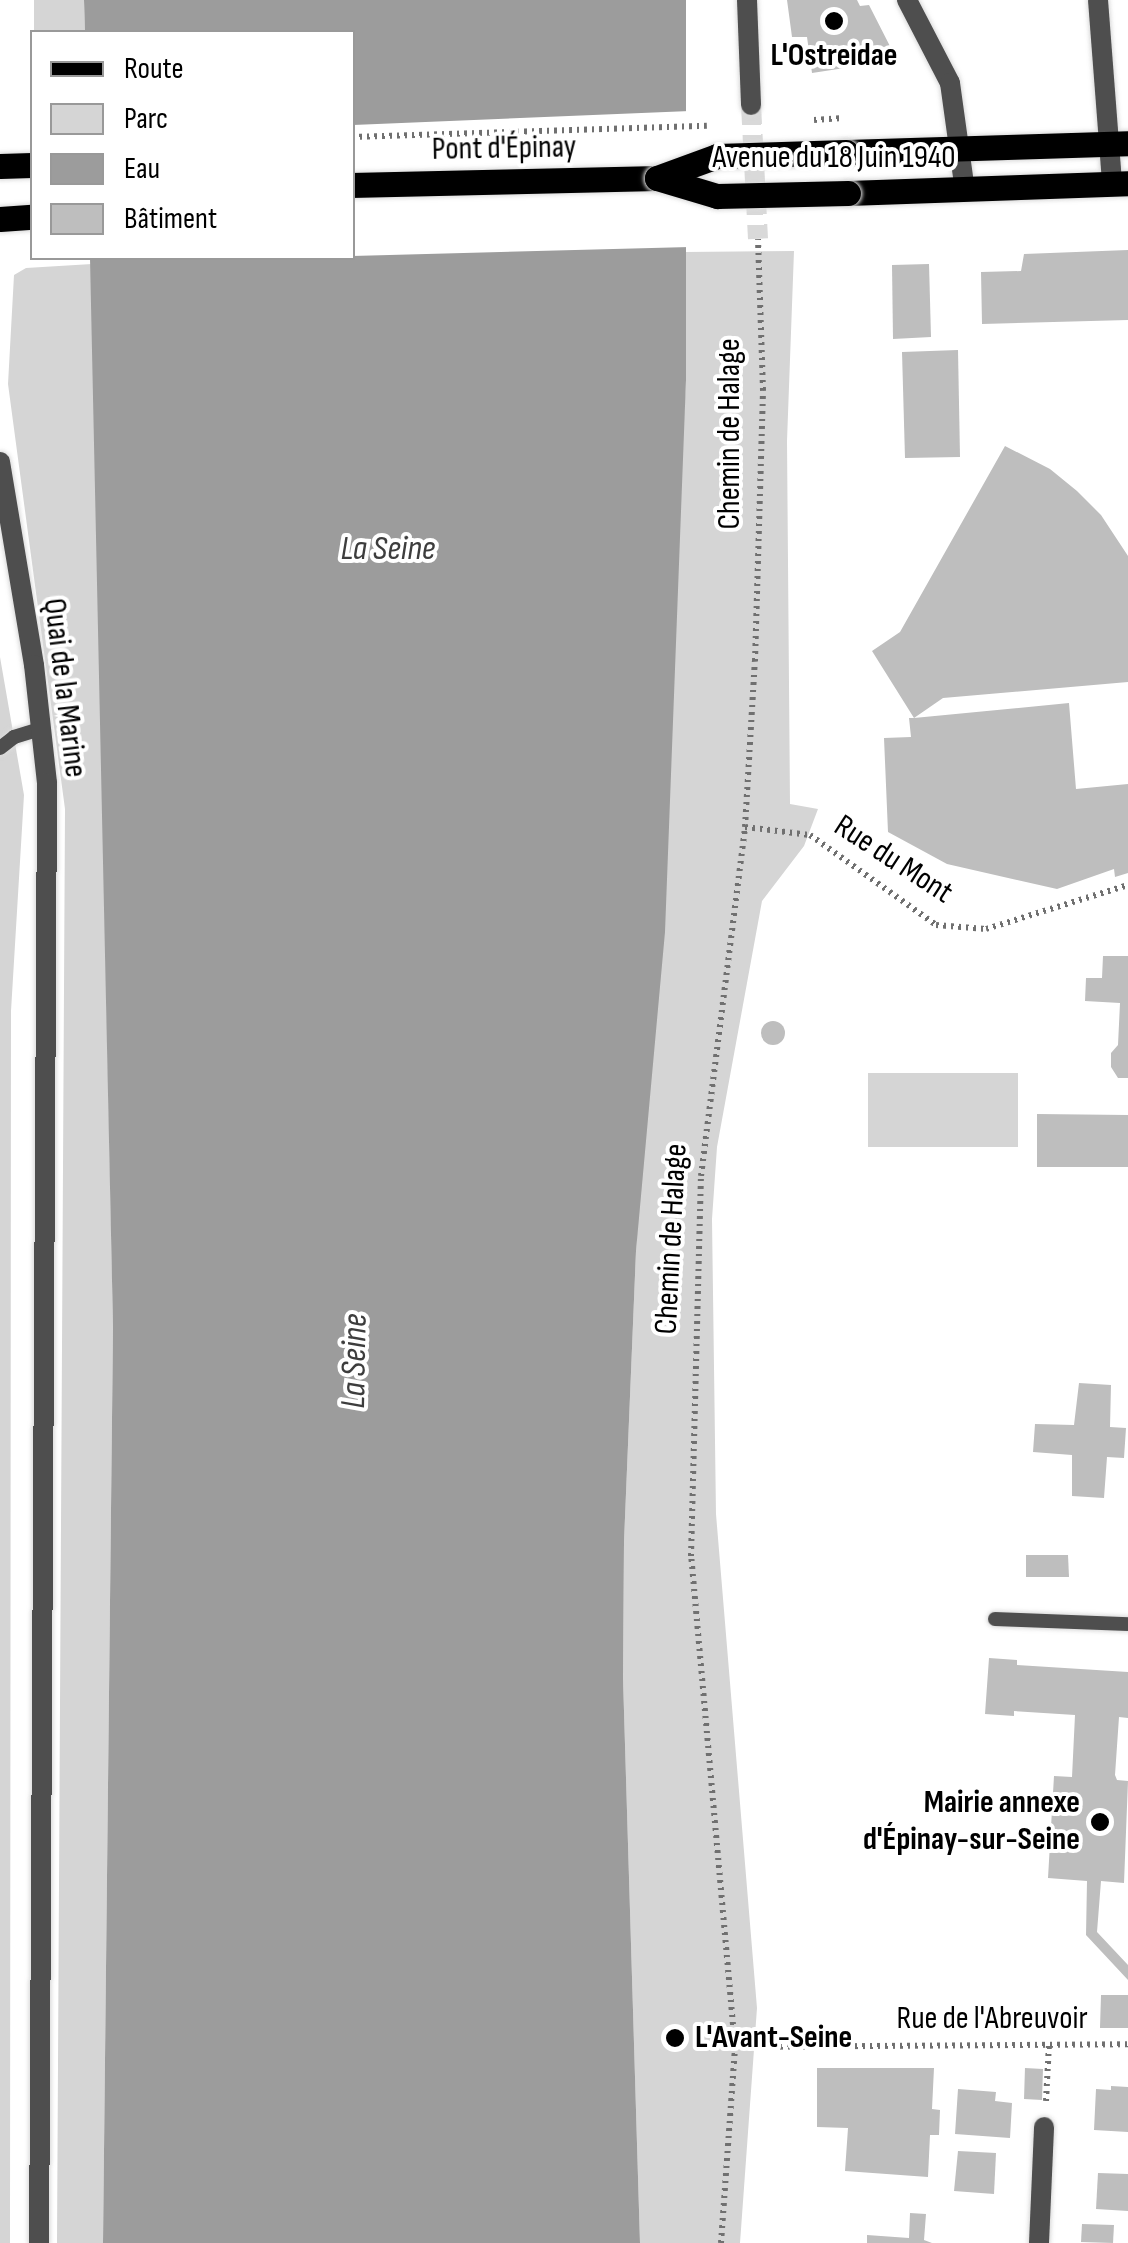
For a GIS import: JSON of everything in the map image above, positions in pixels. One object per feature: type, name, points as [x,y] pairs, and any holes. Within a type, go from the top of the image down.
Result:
[{"type":"main road","name":"Avenue du 18 Juin 1940","points":[[657,178],[717,156],[1119,143]]},
{"type":"main road","points":[[0,166],[30,165]]},
{"type":"main road","name":"Avenue du 18 Juin 1940","points":[[657,178],[717,196],[1120,183]]},
{"type":"main road","name":"Pont d'Épinay","points":[[355,185],[657,178]]},
{"type":"main road","points":[[0,219],[30,217]]},
{"type":"street","points":[[746,0],[751,105]]},
{"type":"street","points":[[907,0],[950,84],[965,191]]},
{"type":"street","points":[[1098,0],[1119,143],[1120,183]]},
{"type":"street","name":"Quai de la Marine","points":[[0,462],[41,729],[48,866],[39,2243]]},
{"type":"street","points":[[1039,2243],[1044,2127]]},
{"type":"lane","points":[[0,748],[14,738],[41,729]]},
{"type":"lane","points":[[996,1618],[1128,1624]]},
{"type":"path","points":[[806,120],[843,118]]},
{"type":"path","points":[[355,137],[715,126]]},
{"type":"path","name":"Chemin de Halage","points":[[721,2243],[736,2047],[691,1556],[701,1176],[745,827],[763,390],[758,238]]},
{"type":"path","name":"Rue du Mont","points":[[745,827],[810,834],[936,924],[986,929],[1128,885]]},
{"type":"path","points":[[1044,2127],[1048,2043]]},
{"type":"path","name":"Rue de l'Abreuvoir","points":[[736,2047],[1128,2044]]},
{"type":"green space","points":[[34,0],[84,0],[85,30],[34,30]]},
{"type":"green space","points":[[794,251],[787,441],[790,804],[818,809],[804,846],[762,901],[717,1147],[712,1219],[716,1514],[757,2008],[740,2243],[640,2243],[623,1678],[624,1542],[636,1251],[686,380],[685,252]]},
{"type":"green space","points":[[92,264],[113,1327],[103,2243],[57,2243],[65,809],[8,384],[14,275],[26,268]]},
{"type":"green space","points":[[0,657],[24,795],[11,1011],[10,2243],[0,2243]]},
{"type":"green space","points":[[868,1073],[1018,1073],[1018,1147],[868,1147]]},
{"type":"water","name":"La Seine","points":[[84,0],[686,0],[686,380],[665,932],[636,1251],[624,1542],[623,1678],[640,2243],[103,2243],[113,1327],[90,260],[355,260],[355,30],[85,30]]},
{"type":"pier","points":[[690,111],[690,247],[355,256],[355,125]]},
{"type":"building","name":"L'Ostreidae","points":[[787,0],[857,0],[860,6],[869,5],[897,60],[812,73],[807,37],[792,37]]},
{"type":"building","points":[[1128,250],[1128,320],[982,324],[981,272],[1021,271],[1024,254]]},
{"type":"building","points":[[929,264],[931,337],[893,339],[892,265]]},
{"type":"building","points":[[958,350],[960,457],[905,458],[902,352]]},
{"type":"building","points":[[1005,446],[1050,469],[1077,491],[1101,515],[1128,556],[1128,682],[943,698],[914,718],[872,651],[900,632]]},
{"type":"building","points":[[1069,703],[1076,789],[1128,784],[1128,873],[1115,877],[1114,869],[1057,889],[947,864],[888,832],[884,738],[911,737],[909,718]]},
{"type":"building","points":[[1103,956],[1128,956],[1128,1078],[1118,1078],[1111,1067],[1111,1053],[1118,1045],[1120,1003],[1085,1001],[1086,978],[1102,978]]},
{"type":"building","points":[[773,1021],[785,1033],[773,1045],[761,1033]]},
{"type":"building","points":[[1037,1114],[1128,1115],[1128,1167],[1037,1167]]},
{"type":"building","points":[[1079,1383],[1111,1385],[1110,1427],[1126,1428],[1124,1458],[1107,1457],[1104,1498],[1072,1496],[1072,1455],[1033,1452],[1035,1424],[1074,1425]]},
{"type":"building","points":[[1026,1555],[1068,1555],[1069,1577],[1026,1577]]},
{"type":"building","points":[[989,1658],[1017,1660],[1017,1665],[1128,1672],[1128,1718],[1119,1717],[1115,1775],[1117,1780],[1128,1781],[1124,1883],[1101,1881],[1097,1932],[1128,1965],[1128,1980],[1086,1935],[1087,1881],[1048,1878],[1054,1776],[1072,1777],[1075,1715],[1014,1711],[1014,1716],[985,1714]]},
{"type":"building","points":[[1101,1995],[1128,1995],[1128,2028],[1100,2028]]},
{"type":"building","points":[[817,2068],[934,2068],[932,2109],[940,2110],[939,2135],[930,2135],[928,2177],[845,2171],[848,2128],[817,2127]]},
{"type":"building","points":[[1025,2068],[1043,2069],[1042,2100],[1024,2099]]},
{"type":"building","points":[[1111,2086],[1128,2087],[1128,2132],[1094,2130],[1096,2089],[1111,2090]]},
{"type":"building","points":[[958,2089],[996,2092],[995,2101],[1012,2103],[1010,2138],[955,2134]]},
{"type":"building","points":[[958,2151],[996,2153],[994,2194],[954,2191]]},
{"type":"building","points":[[1098,2173],[1128,2174],[1128,2211],[1096,2209]]},
{"type":"building","points":[[910,2213],[926,2214],[924,2240],[932,2243],[867,2243],[867,2235],[909,2238]]},
{"type":"building","points":[[1082,2224],[1114,2225],[1113,2243],[1081,2242]]},
{"type":"tunnel","points":[[751,105],[758,239]]},
{"type":"place","name":"L'Ostreidae","points":[[834,21]]},
{"type":"place","name":"Mairie annexe d'Épinay-sur-Seine","points":[[1100,1822]]},
{"type":"place","name":"L'Avant-Seine","points":[[675,2038]]}]
